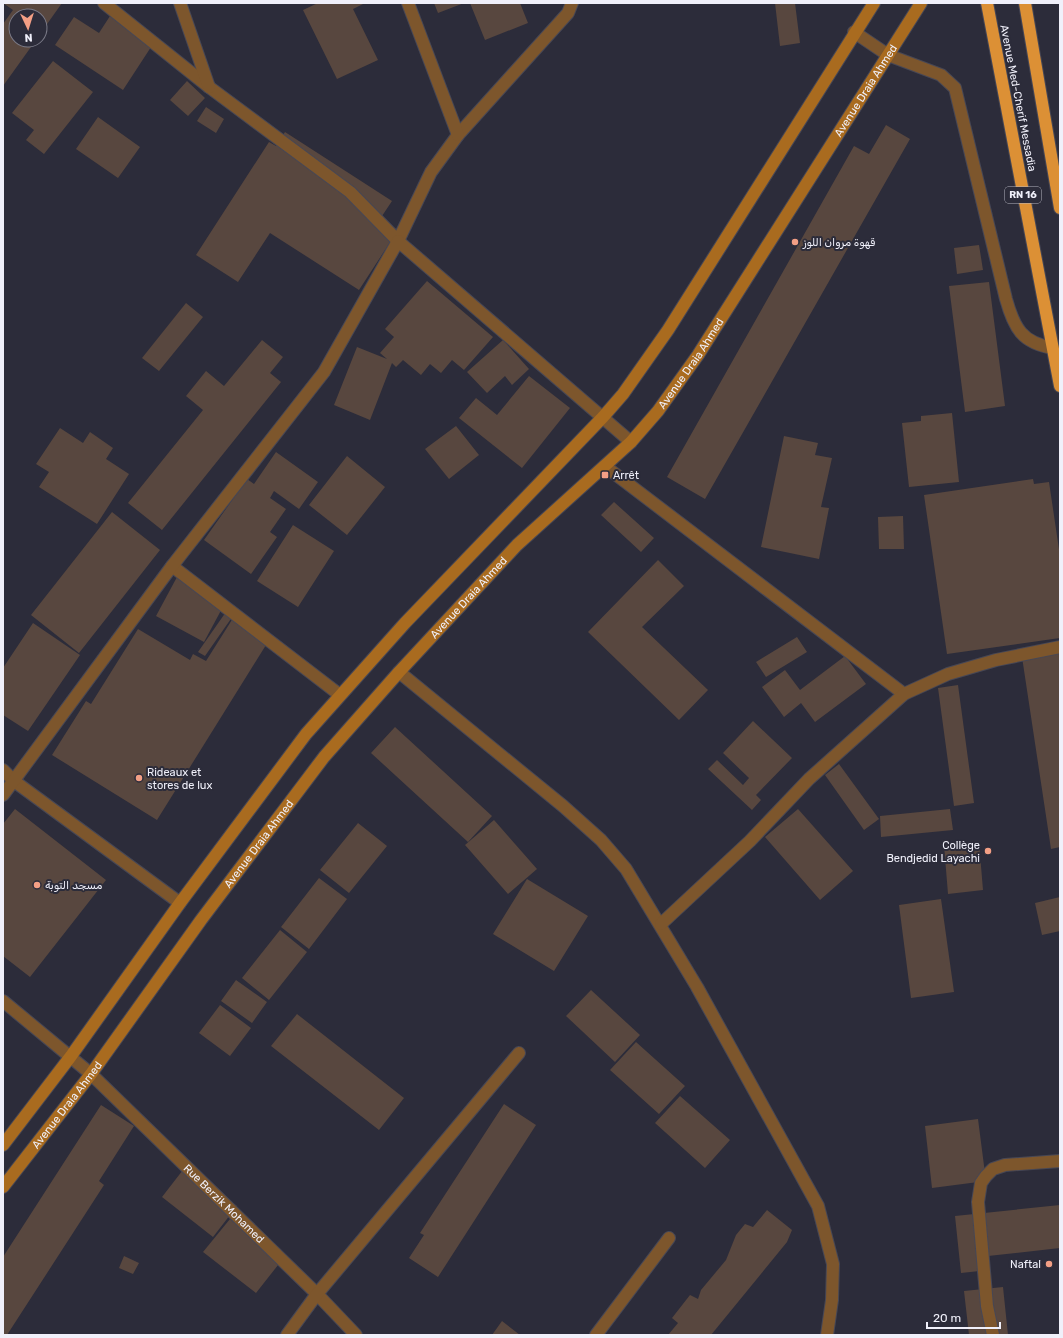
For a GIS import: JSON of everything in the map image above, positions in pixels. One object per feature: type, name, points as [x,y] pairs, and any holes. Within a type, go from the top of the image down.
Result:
[{"type":"highway","name":"Avenue Med-Cherif Messadia","points":[[987,3],[1060,386]]},
{"type":"highway","name":"Avenue Med-Cherif Messadia","points":[[1025,3],[1060,208]]},
{"type":"street","points":[[104,3],[209,87],[350,192],[398,240],[631,442]]},
{"type":"street","points":[[180,3],[209,87]]},
{"type":"street","points":[[408,3],[458,135]]},
{"type":"street","points":[[3,796],[172,566],[324,372],[398,240],[431,172],[458,135],[568,12],[572,3]]},
{"type":"street","points":[[3,1145],[71,1056],[180,903],[306,734],[340,695],[502,520],[603,418],[623,394],[668,330],[854,32],[874,3]]},
{"type":"street","name":"Avenue Draia Ahmed","points":[[3,1187],[91,1074],[201,920],[324,757],[399,672],[517,545],[606,467],[631,442],[658,411],[698,355],[921,3]]},
{"type":"street","points":[[854,32],[888,55],[941,75],[955,88],[1006,300],[1014,324],[1030,341],[1041,346],[1053,348]]},
{"type":"street","points":[[606,467],[904,694]]},
{"type":"street","points":[[172,566],[340,695]]},
{"type":"street","points":[[661,924],[750,841],[809,779],[904,694],[955,672],[996,660],[1060,647]]},
{"type":"street","points":[[399,672],[563,806],[601,840],[626,869],[661,924],[818,1206],[833,1264],[832,1300],[827,1335]]},
{"type":"street","points":[[3,770],[14,781],[180,903]]},
{"type":"street","name":"Rue Berzik Mohamed","points":[[3,1001],[91,1074],[317,1294],[356,1335]]},
{"type":"street","points":[[287,1335],[317,1294],[519,1053]]},
{"type":"street","points":[[993,1335],[987,1306],[978,1202],[981,1183],[993,1169],[1005,1165],[1060,1161]]},
{"type":"street","points":[[596,1335],[669,1238]]},
{"type":"building","points":[[3,3],[62,3],[48,23],[48,8],[10,8]]},
{"type":"building","points":[[318,3],[365,3],[353,9],[378,60],[337,79],[303,10]]},
{"type":"building","points":[[434,3],[464,3],[438,13]]},
{"type":"building","points":[[470,3],[520,3],[528,23],[485,40]]},
{"type":"building","points":[[775,3],[795,3],[800,43],[780,46]]},
{"type":"building","points":[[110,16],[153,44],[123,90],[55,45],[74,17],[99,33]]},
{"type":"building","points":[[8,17],[8,48],[30,48],[3,86],[3,24]]},
{"type":"building","points":[[53,61],[93,92],[44,154],[26,140],[34,130],[12,113]]},
{"type":"building","points":[[187,81],[205,98],[188,116],[170,100]]},
{"type":"building","points":[[206,107],[224,119],[216,133],[197,121]]},
{"type":"building","points":[[98,117],[140,147],[118,178],[76,149]]},
{"type":"building","points":[[886,125],[910,139],[705,499],[667,477],[854,146],[869,154]]},
{"type":"building","points":[[285,132],[392,201],[380,219],[398,230],[359,290],[270,233],[238,282],[196,255],[269,142],[276,146]]},
{"type":"building","points":[[979,245],[983,270],[957,274],[954,248]]},
{"type":"building","points":[[427,281],[493,337],[464,370],[452,360],[441,373],[430,364],[421,375],[403,360],[396,367],[392,363],[370,420],[334,405],[357,347],[387,359],[380,353],[394,337],[385,329]]},
{"type":"building","points":[[989,282],[1005,406],[965,412],[949,286]]},
{"type":"building","points":[[186,303],[203,317],[159,371],[142,358]]},
{"type":"building","points":[[262,340],[283,357],[270,373],[281,382],[162,530],[128,503],[203,410],[186,396],[206,371],[224,386]]},
{"type":"building","points":[[503,340],[529,369],[512,385],[505,376],[487,393],[467,372]]},
{"type":"building","points":[[529,376],[570,408],[522,468],[459,418],[476,398],[497,415]]},
{"type":"building","points":[[952,413],[959,482],[909,487],[902,423],[921,421],[921,416]]},
{"type":"building","points":[[456,426],[479,455],[449,479],[425,449]]},
{"type":"building","points":[[60,428],[83,443],[90,432],[113,448],[106,459],[129,474],[97,524],[39,487],[49,472],[36,464]]},
{"type":"building","points":[[784,436],[818,443],[815,455],[832,458],[821,507],[829,508],[819,559],[761,547]]},
{"type":"building","points":[[276,452],[318,482],[299,509],[274,491],[270,498],[286,509],[270,532],[277,537],[251,574],[204,540],[247,479],[254,484]]},
{"type":"building","points":[[347,456],[385,487],[347,535],[309,505]]},
{"type":"building","points":[[1033,479],[1034,484],[1049,482],[1060,556],[1060,638],[947,654],[924,495]]},
{"type":"building","points":[[614,502],[654,538],[641,552],[601,515]]},
{"type":"building","points":[[112,512],[160,550],[79,653],[31,615]]},
{"type":"building","points":[[903,516],[904,549],[879,549],[878,517]]},
{"type":"building","points":[[293,525],[334,551],[298,607],[257,581]]},
{"type":"building","points":[[658,560],[684,586],[642,627],[708,690],[679,720],[588,632]]},
{"type":"building","points":[[177,577],[225,603],[204,642],[156,616]]},
{"type":"building","points":[[228,609],[235,613],[205,656],[198,652]]},
{"type":"building","points":[[235,615],[271,637],[157,820],[52,755],[86,701],[91,704],[138,629],[190,660],[193,654],[206,661]]},
{"type":"building","points":[[33,623],[80,655],[28,731],[3,715],[3,668]]},
{"type":"building","points":[[797,637],[807,652],[766,677],[756,662]]},
{"type":"building","points":[[1060,652],[1060,847],[1051,849],[1022,657]]},
{"type":"building","points":[[845,656],[866,684],[815,722],[801,703],[784,717],[762,687],[785,670],[800,690]]},
{"type":"building","points":[[958,685],[974,803],[954,806],[938,688]]},
{"type":"building","points":[[753,721],[792,758],[756,795],[761,800],[752,810],[708,769],[717,760],[743,785],[749,778],[723,753]]},
{"type":"building","points":[[395,727],[492,816],[468,842],[371,753]]},
{"type":"building","points":[[839,764],[879,819],[864,830],[825,775]]},
{"type":"building","points":[[15,809],[106,880],[30,977],[3,956],[3,824]]},
{"type":"building","points":[[798,809],[853,871],[820,900],[765,837]]},
{"type":"building","points":[[950,809],[953,830],[881,837],[880,816]]},
{"type":"building","points":[[494,820],[537,869],[508,894],[465,845]]},
{"type":"building","points":[[358,823],[387,846],[349,893],[320,870]]},
{"type":"building","points":[[979,842],[983,890],[948,894],[944,845]]},
{"type":"building","points":[[319,878],[347,899],[309,949],[281,927]]},
{"type":"building","points":[[527,879],[588,916],[554,971],[493,934]]},
{"type":"building","points":[[1060,897],[1060,931],[1042,935],[1035,903]]},
{"type":"building","points":[[941,899],[954,992],[911,998],[899,905]]},
{"type":"building","points":[[280,930],[307,952],[269,1000],[242,978]]},
{"type":"building","points":[[236,980],[267,1002],[252,1023],[221,1001]]},
{"type":"building","points":[[591,990],[640,1035],[615,1062],[566,1016]]},
{"type":"building","points":[[220,1005],[251,1028],[230,1056],[199,1033]]},
{"type":"building","points":[[297,1014],[404,1098],[379,1130],[271,1046]]},
{"type":"building","points":[[636,1042],[685,1086],[659,1114],[610,1070]]},
{"type":"building","points":[[680,1096],[730,1140],[705,1168],[655,1123]]},
{"type":"building","points":[[504,1104],[536,1125],[438,1277],[409,1258],[424,1235],[420,1233]]},
{"type":"building","points":[[101,1105],[134,1126],[99,1181],[104,1185],[7,1335],[3,1335],[3,1257]]},
{"type":"building","points":[[978,1119],[986,1181],[932,1188],[925,1126]]},
{"type":"building","points":[[186,1166],[237,1206],[213,1237],[162,1197]]},
{"type":"building","points":[[1060,1205],[1060,1248],[988,1256],[989,1270],[961,1273],[955,1216]]},
{"type":"building","points":[[767,1210],[792,1230],[787,1242],[711,1335],[668,1335],[678,1323],[672,1318],[690,1295],[698,1299],[701,1290],[726,1260],[736,1235],[745,1224],[753,1227]]},
{"type":"building","points":[[230,1219],[282,1260],[256,1293],[203,1252]]},
{"type":"building","points":[[124,1256],[139,1263],[133,1274],[119,1268]]},
{"type":"building","points":[[1003,1287],[1008,1335],[969,1335],[964,1291]]},
{"type":"building","points":[[502,1321],[520,1335],[492,1335]]},
{"type":"place","name":"قهوة مروان اللوز","points":[[795,242]]},
{"type":"place","name":"Arrêt","points":[[605,475]]},
{"type":"place","name":"Rideaux et stores de lux","points":[[139,778]]},
{"type":"place","name":"Collège Bendjedid Layachi","points":[[988,851]]},
{"type":"place","name":"مسجد التوبة","points":[[37,885]]},
{"type":"place","name":"Naftal","points":[[1049,1264]]}]
